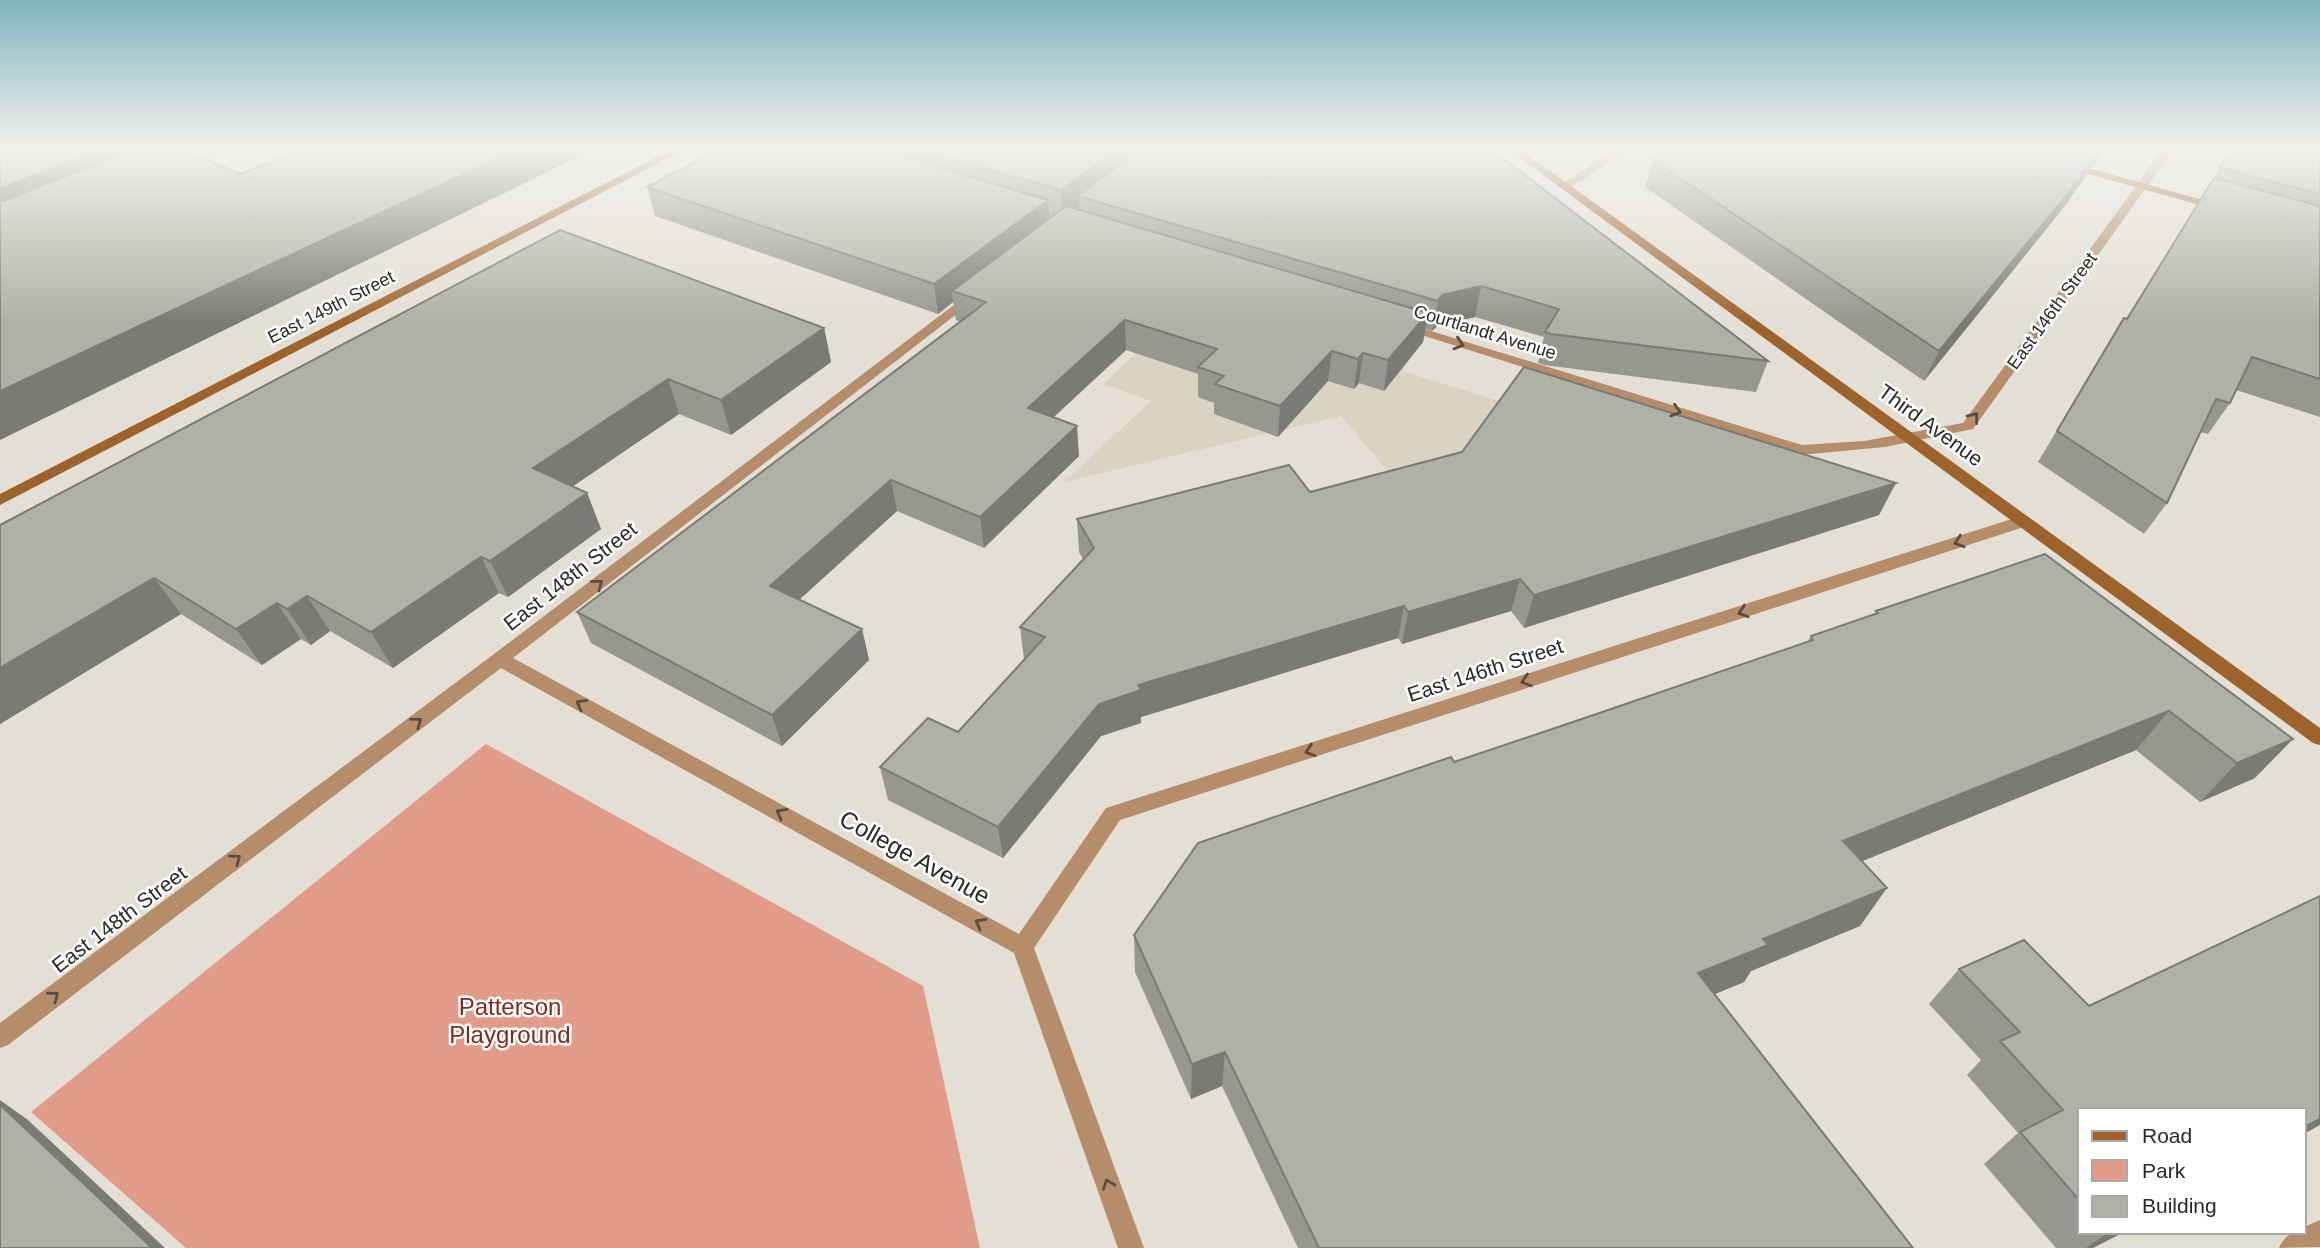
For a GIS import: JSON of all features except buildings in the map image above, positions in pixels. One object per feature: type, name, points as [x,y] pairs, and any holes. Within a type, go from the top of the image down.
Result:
[{"type":"main road","name":"East 149th Street","points":[[0,500],[567,207]]},
{"type":"main road","name":"Third Avenue","points":[[1595,207],[2320,738]]},
{"type":"main road","points":[[2223,207],[2241,212]]},
{"type":"street","name":"East 146th Street","points":[[1912,439],[1968,426],[2128,207]]},
{"type":"street","name":"East 148th Street","points":[[0,1037],[500,659],[990,282]]},
{"type":"street","name":"Courtlandt Avenue","points":[[1385,322],[1801,450],[1839,450],[1912,439]]},
{"type":"street","name":"East 146th Street","points":[[1023,947],[1113,814],[2024,522]]},
{"type":"street","name":"College Avenue","points":[[500,659],[1023,947]]},
{"type":"street","points":[[1023,947],[1131,1248]]},
{"type":"street","points":[[2292,1248],[2320,1233]]},
{"type":"shaded area","points":[[1193,300],[1404,367],[1402,371],[1512,405],[1477,454],[1405,491],[1341,416],[1064,482],[1151,401],[1103,384]]},
{"type":"green space","name":"Patterson Playground","points":[[486,744],[923,986],[980,1248],[186,1248],[31,1112]]}]
